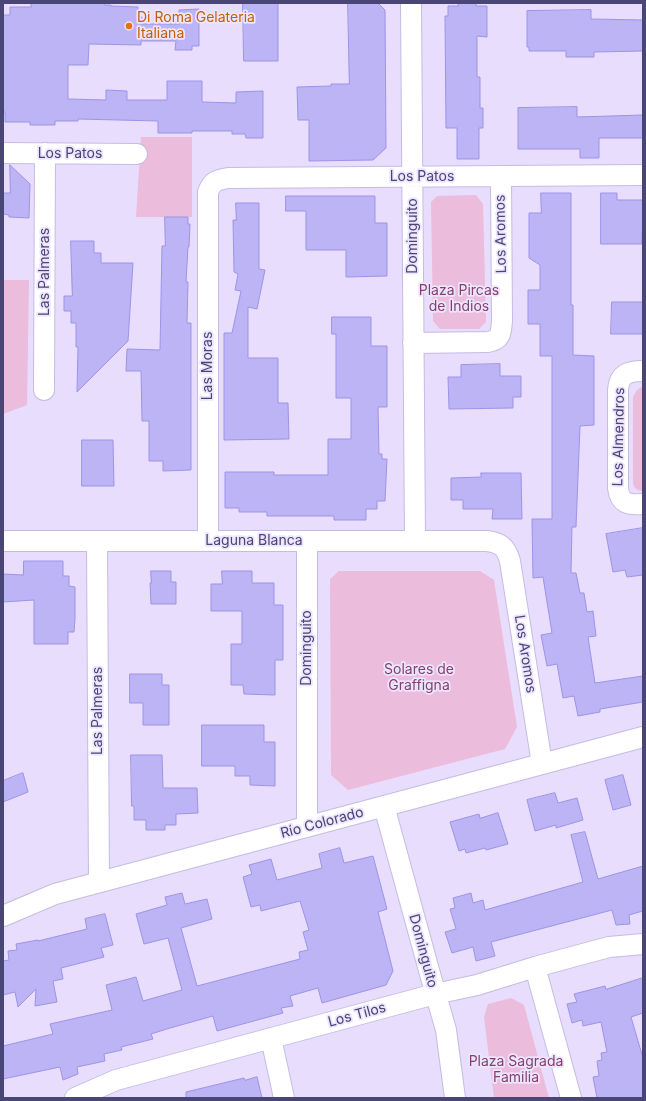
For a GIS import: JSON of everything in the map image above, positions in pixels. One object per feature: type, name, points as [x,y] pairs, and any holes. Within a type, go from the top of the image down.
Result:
[{"type":"street","name":"Dominguito","points":[[411,3],[415,541]]},
{"type":"street","name":"Los Patos","points":[[3,153],[137,154]]},
{"type":"street","name":"Las Palmeras","points":[[44,390],[45,154]]},
{"type":"street","name":"Los Patos","points":[[208,192],[210,186],[214,182],[220,179],[228,178],[643,175]]},
{"type":"street","name":"Los Aromos","points":[[413,343],[488,342],[498,339],[501,334],[501,176]]},
{"type":"street","name":"Las Moras","points":[[208,192],[208,541]]},
{"type":"street","name":"Los Almendros","points":[[643,371],[633,371],[624,375],[618,385],[618,488],[622,500],[630,504],[643,504]]},
{"type":"street","name":"Laguna Blanca","points":[[3,541],[487,541],[504,547]]},
{"type":"street","name":"Las Palmeras","points":[[97,541],[99,882]]},
{"type":"street","name":"Dominguito","points":[[307,541],[307,826]]},
{"type":"street","name":"Los Aromos","points":[[504,547],[510,561],[542,764]]},
{"type":"street","name":"Río Colorado","points":[[3,916],[55,894],[643,737]]},
{"type":"street","name":"Dominguito","points":[[384,806],[446,1030],[455,1098]]},
{"type":"street","name":"Los Tilos","points":[[85,1096],[116,1080],[435,994],[477,985],[535,967],[609,947],[643,944]]},
{"type":"street","points":[[535,967],[571,1098]]},
{"type":"street","points":[[271,1038],[284,1098]]},
{"type":"green space","points":[[141,137],[192,137],[192,217],[136,217]]},
{"type":"green space","name":"Plaza Pircas de Indios","points":[[476,195],[483,204],[486,322],[479,329],[440,329],[433,321],[431,202],[437,196]]},
{"type":"green space","points":[[3,280],[29,280],[27,405],[3,414]]},
{"type":"green space","points":[[643,386],[643,491],[640,491],[633,484],[633,397],[637,390]]},
{"type":"green space","name":"Solares de Graffigna","points":[[339,571],[480,571],[494,580],[517,727],[505,749],[348,790],[331,775],[330,579]]},
{"type":"green space","name":"Plaza Sagrada Familia","points":[[511,998],[524,1005],[549,1098],[494,1098],[484,1017],[488,1004]]},
{"type":"building","points":[[31,3],[105,3],[105,5],[111,6],[138,7],[138,16],[142,17],[141,24],[179,24],[179,10],[199,9],[199,46],[192,46],[192,50],[175,50],[176,41],[141,41],[141,45],[89,44],[88,65],[68,65],[68,99],[106,100],[106,90],[127,91],[127,100],[167,100],[167,81],[202,81],[202,102],[236,103],[236,92],[263,91],[263,138],[246,138],[245,134],[232,134],[232,131],[158,133],[158,121],[78,119],[78,121],[55,121],[55,125],[30,125],[30,122],[5,122],[5,112],[3,112],[3,15],[10,15],[10,7],[31,7]]},
{"type":"building","points":[[243,3],[278,3],[278,61],[244,61]]},
{"type":"building","points":[[348,3],[378,3],[385,10],[386,148],[373,160],[309,161],[309,120],[298,120],[297,87],[349,84]]},
{"type":"building","points":[[458,3],[476,3],[476,6],[487,6],[487,37],[477,36],[477,77],[480,77],[480,108],[483,108],[483,128],[479,128],[479,159],[457,159],[457,128],[446,128],[445,16],[448,16],[448,6],[458,6]]},
{"type":"building","points":[[591,10],[591,19],[643,20],[643,51],[594,52],[594,57],[566,57],[566,51],[529,51],[529,47],[527,47],[527,11]]},
{"type":"building","points":[[577,107],[577,117],[643,115],[643,138],[599,138],[599,158],[580,158],[580,149],[518,149],[518,108]]},
{"type":"building","points":[[10,165],[30,184],[29,218],[9,217],[9,215],[3,214],[3,193],[10,193]]},
{"type":"building","points":[[541,193],[571,193],[571,305],[573,305],[573,355],[594,356],[594,425],[580,426],[576,527],[572,527],[571,573],[576,573],[580,593],[584,593],[587,612],[593,611],[596,636],[588,637],[595,683],[643,676],[643,702],[600,709],[600,712],[578,716],[574,696],[563,698],[557,664],[547,666],[541,635],[552,633],[543,577],[533,578],[532,519],[552,519],[552,356],[540,356],[540,324],[528,324],[528,290],[540,290],[540,265],[529,258],[529,213],[541,213]]},
{"type":"building","points":[[601,193],[617,193],[617,200],[643,200],[642,244],[601,244]]},
{"type":"building","points":[[286,196],[375,196],[375,223],[387,223],[387,276],[346,277],[346,250],[306,250],[306,211],[286,211]]},
{"type":"building","points":[[236,203],[259,203],[259,269],[265,270],[257,309],[248,307],[248,358],[278,358],[278,403],[288,403],[289,439],[224,440],[224,333],[232,333],[241,291],[235,290],[238,274],[234,272],[233,220],[236,220]]},
{"type":"building","points":[[165,217],[188,217],[188,224],[190,224],[186,282],[188,282],[187,323],[191,323],[191,470],[163,471],[163,461],[149,461],[149,421],[142,421],[141,371],[126,371],[127,349],[160,350],[162,246],[165,246]]},
{"type":"building","points":[[71,241],[94,241],[94,253],[101,253],[101,263],[133,263],[128,341],[77,392],[78,347],[76,347],[76,323],[71,323],[71,311],[64,311],[64,296],[72,296]]},
{"type":"building","points":[[612,302],[643,302],[643,334],[611,334]]},
{"type":"building","points":[[332,317],[371,317],[371,346],[387,346],[387,407],[378,407],[379,454],[382,454],[382,459],[387,459],[385,501],[377,501],[377,509],[366,509],[366,520],[334,520],[334,516],[267,516],[267,512],[239,512],[239,508],[225,508],[225,472],[274,472],[274,475],[328,475],[328,439],[351,439],[351,398],[336,398],[336,334],[332,334]]},
{"type":"building","points":[[500,364],[500,376],[521,376],[521,397],[513,397],[513,408],[449,409],[448,377],[461,377],[461,365]]},
{"type":"building","points":[[82,440],[113,440],[114,486],[82,486]]},
{"type":"building","points":[[481,473],[521,473],[522,519],[492,519],[493,509],[463,509],[463,500],[451,500],[451,478],[481,477]]},
{"type":"building","points":[[643,528],[643,575],[627,577],[625,570],[613,572],[606,534]]},
{"type":"building","points":[[24,561],[63,561],[63,576],[69,576],[69,586],[75,587],[74,632],[68,632],[68,644],[34,644],[34,600],[3,602],[3,574],[23,575]]},
{"type":"building","points":[[151,571],[171,571],[171,582],[176,582],[176,604],[151,604]]},
{"type":"building","points":[[222,571],[252,571],[252,583],[274,583],[274,605],[283,605],[283,660],[275,660],[275,695],[244,694],[243,685],[231,685],[231,644],[242,644],[242,611],[211,611],[211,584],[222,584]]},
{"type":"building","points":[[130,674],[162,674],[162,685],[169,685],[169,725],[143,725],[143,703],[130,703]]},
{"type":"building","points":[[202,725],[264,725],[264,742],[275,742],[275,786],[250,785],[250,776],[235,776],[235,766],[202,766]]},
{"type":"building","points":[[131,755],[162,755],[163,788],[197,788],[198,813],[176,814],[176,825],[165,825],[165,830],[146,830],[146,820],[134,820],[134,806],[132,806]]},
{"type":"building","points":[[23,773],[28,792],[3,802],[3,781]]},
{"type":"building","points":[[623,775],[631,805],[613,810],[605,780]]},
{"type":"building","points":[[555,793],[558,803],[577,798],[583,820],[556,828],[556,825],[535,831],[527,800]]},
{"type":"building","points":[[498,813],[508,844],[486,850],[485,848],[466,853],[465,849],[459,851],[450,822],[479,814],[480,818]]},
{"type":"building","points":[[585,832],[598,879],[643,866],[643,911],[629,915],[630,924],[616,925],[612,910],[491,942],[495,956],[476,961],[473,947],[452,953],[445,932],[456,929],[450,909],[455,908],[453,898],[471,893],[473,903],[483,900],[485,910],[583,882],[571,835]]},
{"type":"building","points":[[340,848],[344,863],[373,856],[387,909],[378,912],[393,971],[386,985],[322,1003],[318,988],[290,996],[293,1006],[281,1008],[283,1013],[217,1031],[213,1016],[170,1028],[151,1034],[153,1039],[121,1047],[122,1050],[104,1054],[105,1061],[77,1067],[78,1074],[63,1080],[60,1067],[3,1079],[3,1046],[53,1034],[50,1024],[112,1010],[106,985],[136,977],[143,1001],[182,990],[168,938],[144,944],[136,914],[167,905],[165,897],[182,893],[185,904],[207,899],[212,919],[181,928],[197,986],[300,959],[299,952],[308,950],[303,932],[309,930],[300,901],[261,911],[260,905],[251,907],[243,877],[252,874],[249,865],[271,859],[277,880],[322,868],[319,854]]},
{"type":"building","points":[[105,914],[113,945],[101,948],[104,957],[61,968],[63,979],[53,981],[57,1002],[35,1006],[36,989],[18,1007],[15,992],[3,995],[3,961],[9,960],[8,951],[17,950],[16,944],[38,941],[87,929],[85,919]]},
{"type":"building","points":[[643,978],[643,1013],[631,1017],[643,1058],[643,1098],[597,1098],[593,1077],[599,1076],[597,1061],[602,1060],[601,1053],[607,1052],[601,1022],[583,1026],[582,1020],[572,1023],[567,1004],[577,1002],[574,994],[605,986],[606,989]]},
{"type":"building","points":[[257,1077],[262,1098],[186,1098],[186,1092],[244,1078],[245,1080]]},
{"type":"place","name":"Di Roma Gelateria Italiana","points":[[129,26]]}]
